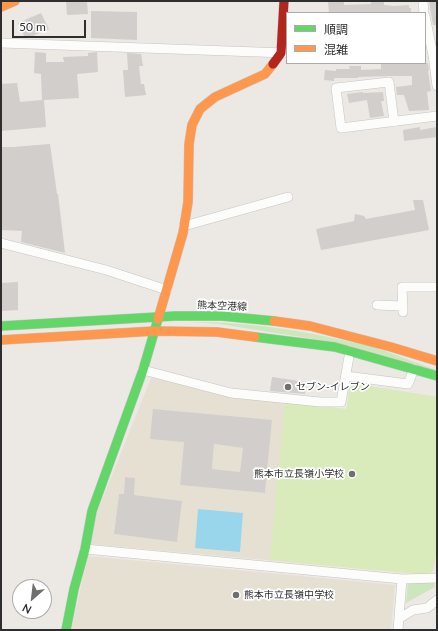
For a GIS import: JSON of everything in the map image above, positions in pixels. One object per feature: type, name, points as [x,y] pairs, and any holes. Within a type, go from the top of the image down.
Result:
[{"type":"main road","points":[[1,7],[15,1]]},
{"type":"main road","points":[[66,630],[74,589],[85,549],[92,511],[143,370],[184,233],[188,202],[189,144],[192,125],[200,109],[215,97],[265,74],[284,53],[284,1]]},
{"type":"main road","name":"熊本空港線","points":[[1,326],[159,316],[222,316],[262,319],[310,326],[391,347],[437,361]]},
{"type":"main road","points":[[1,340],[155,331],[217,332],[335,347],[437,376]]},
{"type":"street","points":[[423,1],[424,12]]},
{"type":"street","points":[[426,22],[437,86]]},
{"type":"street","points":[[1,43],[284,53]]},
{"type":"street","points":[[394,122],[389,82],[336,88],[341,128],[394,122],[437,116]]},
{"type":"street","points":[[184,226],[288,197]]},
{"type":"street","points":[[1,244],[106,270],[167,290]]},
{"type":"street","points":[[377,305],[403,309],[402,287],[437,287]]},
{"type":"street","points":[[143,370],[231,393],[320,402],[341,402],[350,351]]},
{"type":"street","points":[[346,376],[408,384],[414,369]]},
{"type":"street","points":[[85,549],[402,579],[437,578]]},
{"type":"street","points":[[398,630],[402,579]]},
{"type":"street","points":[[400,618],[413,610],[427,608],[437,600]]},
{"type":"shaded area","name":"熊本市立長嶺小学校","points":[[151,378],[285,402],[346,409],[350,383],[437,397],[437,550],[433,570],[430,575],[90,544],[96,515]],"holes":[[[272,420],[265,493],[180,485],[184,442]],[[125,477],[135,478],[134,495],[182,501],[177,542],[114,534],[119,494],[124,494]]]},
{"type":"shaded area","name":"熊本市立長嶺小学校","points":[[214,444],[243,448],[240,472],[212,469]]},
{"type":"shaded area","name":"熊本市立長嶺中学校","points":[[88,556],[395,585],[391,630],[71,630]]},
{"type":"green space","points":[[192,322],[247,324],[319,335],[373,347],[437,370],[437,372],[320,340],[219,324]]},
{"type":"green space","name":"熊本市立長嶺小学校","points":[[350,383],[437,397],[437,550],[433,570],[430,575],[270,560],[285,402],[346,409]]},
{"type":"green space","points":[[408,581],[434,583],[435,587],[406,603]]},
{"type":"water","points":[[198,509],[243,513],[240,552],[195,548]]},
{"type":"building","points":[[66,1],[87,1],[88,14],[67,15]]},
{"type":"building","points":[[328,1],[344,1],[344,5],[371,4],[371,1],[384,1],[384,5],[409,5],[409,8],[411,8],[411,12],[329,12]]},
{"type":"building","points":[[429,1],[437,1],[437,25],[433,25]]},
{"type":"building","points":[[91,11],[137,12],[137,40],[91,38]]},
{"type":"building","points":[[41,13],[49,29],[25,38],[18,23]]},
{"type":"building","points":[[35,52],[46,53],[46,62],[64,62],[63,57],[88,56],[88,53],[97,52],[98,72],[77,74],[79,98],[44,100],[46,127],[1,131],[1,84],[17,83],[20,102],[42,100],[41,74],[34,73]]},
{"type":"building","points":[[127,53],[141,54],[143,66],[139,66],[141,84],[144,84],[146,95],[125,97],[123,70],[128,70]]},
{"type":"building","points":[[428,63],[431,91],[427,92],[429,110],[409,111],[404,95],[397,95],[396,87],[412,85],[412,76],[334,78],[334,81],[324,80],[325,70],[336,71],[336,69],[350,69],[349,66],[361,66],[361,70],[381,69],[381,64]]},
{"type":"building","points":[[383,92],[384,101],[381,101],[384,116],[370,118],[367,100],[349,103],[347,94]]},
{"type":"building","points":[[420,127],[420,130],[437,127],[437,137],[404,141],[403,130]]},
{"type":"building","points":[[50,144],[65,253],[21,242],[22,231],[1,230],[1,147]]},
{"type":"building","points":[[413,200],[423,200],[429,230],[321,250],[316,229],[354,221],[355,214],[364,216],[366,219],[415,210]]},
{"type":"building","points":[[18,282],[18,310],[1,311],[1,283]]},
{"type":"building","name":"セブン-イレブン","points":[[272,377],[306,382],[305,394],[270,391]]},
{"type":"building","points":[[153,409],[272,420],[265,493],[180,485],[184,442],[150,439]],"holes":[[[214,444],[243,448],[240,472],[212,469]]]},
{"type":"building","points":[[125,477],[135,478],[134,495],[182,501],[177,542],[114,534],[119,494],[124,494]]},
{"type":"traffic: fast","points":[[1,326],[175,316],[222,316],[274,321]]},
{"type":"traffic: fast","points":[[66,630],[74,589],[85,549],[92,511],[143,370],[158,319]]},
{"type":"traffic: fast","points":[[255,337],[335,347],[437,376]]},
{"type":"traffic: slow","points":[[1,7],[15,1]]},
{"type":"traffic: slow","points":[[158,319],[183,233],[188,202],[189,144],[192,125],[200,109],[215,97],[265,74],[273,64]]},
{"type":"traffic: slow","points":[[274,321],[310,326],[391,347],[437,361]]},
{"type":"traffic: slow","points":[[1,340],[155,331],[217,332],[255,337]]},
{"type":"traffic: jam","points":[[273,64],[281,53],[284,1]]},
{"type":"place","name":"セブン-イレブン","points":[[288,387]]},
{"type":"place","name":"熊本市立長嶺小学校","points":[[352,474]]},
{"type":"place","name":"熊本市立長嶺中学校","points":[[236,595]]}]
